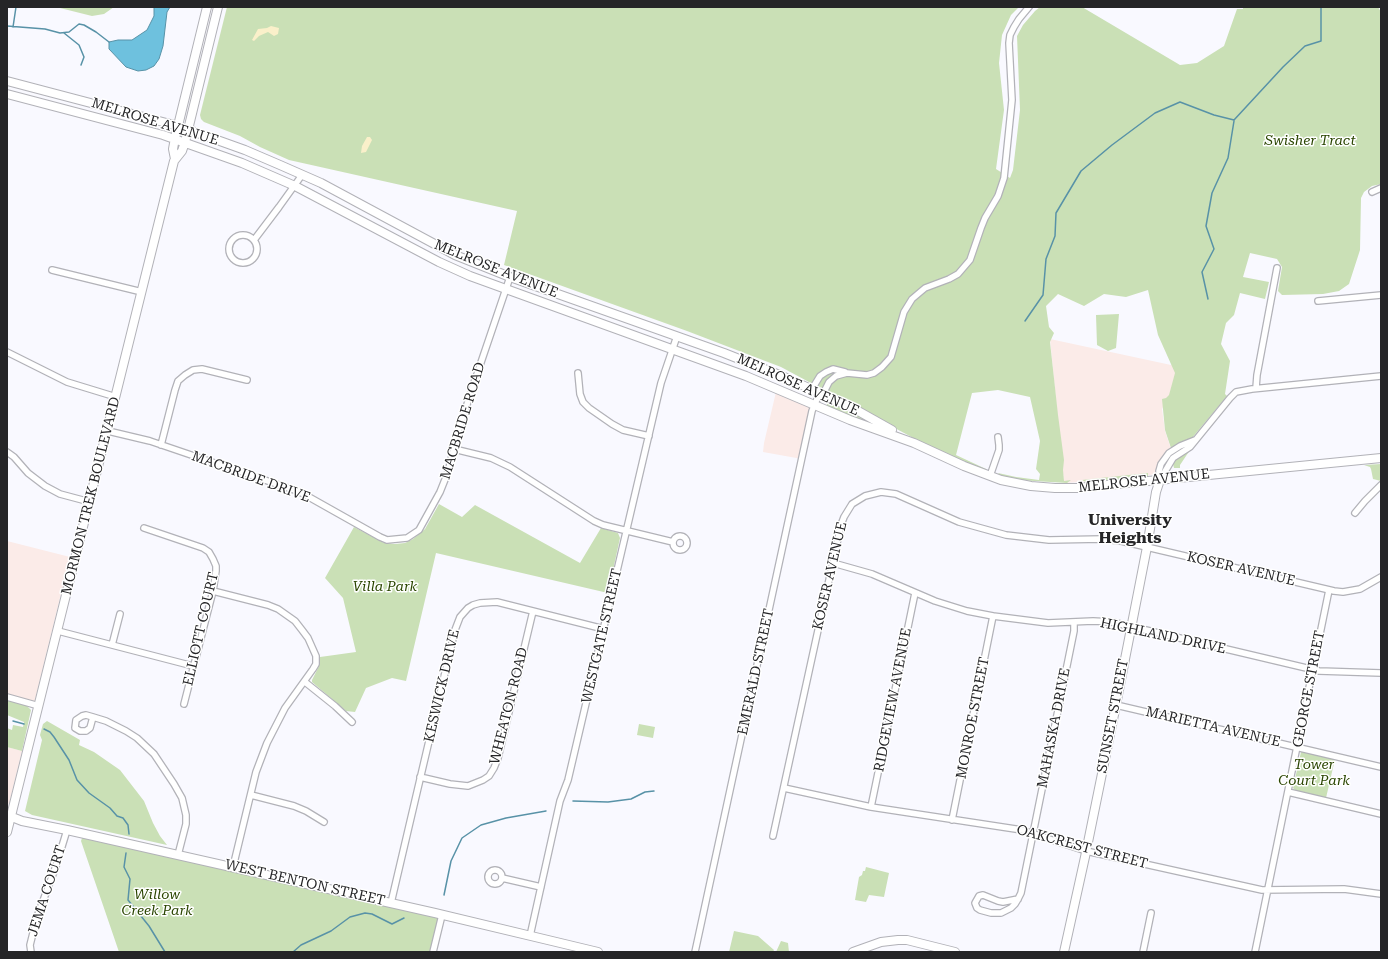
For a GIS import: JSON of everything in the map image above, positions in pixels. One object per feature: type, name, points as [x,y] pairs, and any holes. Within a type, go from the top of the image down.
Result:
[{"type":"main road","name":"MORMON TREK BOULEVARD","points":[[7,832],[12,817],[175,159],[173,149],[175,138],[207,7]]},
{"type":"main road","name":"MORMON TREK BOULEVARD","points":[[175,159],[182,151],[185,142],[218,7]]},
{"type":"main road","name":"MELROSE AVENUE","points":[[7,81],[178,126],[245,150],[302,174],[455,255],[510,277],[677,336],[782,376],[860,412],[914,443]]},
{"type":"main road","name":"MELROSE AVENUE","points":[[7,94],[175,138],[242,163],[295,186],[439,262],[470,276],[746,376],[850,420],[914,443],[990,476],[1012,482],[1056,488],[1096,487],[1381,458]]},
{"type":"main road","name":"SUNSET STREET","points":[[1064,952],[1116,704],[1147,547],[1156,492],[1160,480]]},
{"type":"main road","name":"WEST BENTON STREET","points":[[12,817],[22,821],[233,867],[598,952]]},
{"type":"main road","points":[[853,952],[881,942],[907,940],[955,952]]},
{"type":"street","points":[[819,392],[832,378],[840,374],[847,373],[867,375],[874,373],[882,367],[891,357],[904,312],[912,299],[925,288],[958,274],[970,260],[985,218],[998,196],[1004,178],[1012,100],[1009,43],[1010,35],[1019,19],[1029,7]]},
{"type":"street","points":[[254,240],[280,207],[302,174]]},
{"type":"street","points":[[1372,192],[1381,188]]},
{"type":"street","points":[[245,236],[254,240],[257,251],[251,261],[243,263],[234,259],[230,249],[232,241],[235,238],[245,236]]},
{"type":"street","points":[[1256,388],[1256,375],[1277,268]]},
{"type":"street","points":[[52,270],[142,292]]},
{"type":"street","name":"MACBRIDE ROAD","points":[[387,540],[407,538],[419,530],[440,492],[448,472],[474,382],[510,277]]},
{"type":"street","points":[[1318,301],[1381,296]]},
{"type":"street","name":"WESTGATE STREET","points":[[530,936],[560,801],[568,780],[661,383],[677,336]]},
{"type":"street","points":[[7,352],[67,382],[116,397]]},
{"type":"street","points":[[161,445],[174,390],[178,381],[185,375],[193,370],[202,369],[247,380]]},
{"type":"street","points":[[819,392],[820,376],[833,369],[847,373]]},
{"type":"street","points":[[578,373],[580,394],[583,402],[588,408],[623,430],[649,436]]},
{"type":"street","name":"SUNSET STREET","points":[[1160,480],[1170,461],[1176,455],[1187,450],[1233,395],[1240,391],[1256,388],[1381,376]]},
{"type":"street","name":"EMERALD STREET","points":[[695,952],[794,493],[819,392]]},
{"type":"street","name":"MACBRIDE DRIVE","points":[[108,431],[161,445],[300,492],[380,538],[387,540]]},
{"type":"street","points":[[990,476],[998,450],[998,437]]},
{"type":"street","points":[[454,449],[491,458],[510,467],[590,519],[603,525],[673,542]]},
{"type":"street","points":[[7,452],[14,457],[28,473],[45,486],[60,494],[90,502]]},
{"type":"street","points":[[1355,513],[1381,485]]},
{"type":"street","name":"KOSER AVENUE","points":[[773,836],[841,524],[852,504],[864,496],[881,492],[896,494],[971,526],[1006,535],[1049,540],[1111,540],[1147,547],[1329,590],[1343,592],[1352,591],[1368,585],[1381,577]]},
{"type":"street","name":"ELLIOTT COURT","points":[[144,528],[209,552],[213,559],[216,571],[184,704]]},
{"type":"street","name":"HIGHLAND DRIVE","points":[[833,563],[872,574],[915,593],[945,604],[994,616],[1036,622],[1103,622],[1131,627],[1313,669],[1331,672],[1381,673]]},
{"type":"street","name":"GEORGE STREET","points":[[1256,952],[1329,590]]},
{"type":"street","points":[[212,591],[268,605],[278,609],[295,621],[308,638],[316,656],[316,664],[305,682],[285,708],[272,732],[260,760],[233,867]]},
{"type":"street","name":"RIDGEVIEW AVENUE","points":[[871,807],[915,593]]},
{"type":"street","name":"KESWICK DRIVE","points":[[391,903],[454,630],[460,617],[473,605],[497,602],[604,629]]},
{"type":"street","name":"WHEATON ROAD","points":[[420,777],[450,784],[468,786],[489,776],[498,758],[533,611]]},
{"type":"street","points":[[112,645],[120,614]]},
{"type":"street","name":"MONROE STREET","points":[[952,820],[994,616]]},
{"type":"street","name":"MAHASKA DRIVE","points":[[1018,899],[1022,887],[1074,631],[1074,623]]},
{"type":"street","points":[[58,630],[193,666]]},
{"type":"street","points":[[305,682],[352,722]]},
{"type":"street","points":[[7,697],[39,706]]},
{"type":"street","name":"MARIETTA AVENUE","points":[[1116,704],[1381,767]]},
{"type":"street","points":[[93,717],[126,731],[141,741],[154,754],[174,784],[182,798],[186,816],[186,824],[178,855]]},
{"type":"street","name":"OAKCREST STREET","points":[[784,788],[871,807],[1012,828],[1033,833],[1086,851],[1261,890],[1344,889],[1381,894]]},
{"type":"street","points":[[1288,792],[1381,814]]},
{"type":"street","points":[[251,795],[294,806],[306,811],[324,822]]},
{"type":"street","name":"JEMA COURT","points":[[31,952],[30,944],[37,917],[56,866],[66,830]]},
{"type":"street","points":[[502,878],[541,887]]},
{"type":"street","points":[[983,895],[998,902],[1018,899],[1006,912],[996,914],[986,912],[978,908],[975,903],[979,896],[983,895]]},
{"type":"street","points":[[1143,952],[1151,913]]},
{"type":"street","points":[[433,952],[442,915]]},
{"type":"shaded area","points":[[1050,339],[1185,368],[1162,409],[1165,431],[1171,449],[1155,474],[1130,479],[1064,483]]},
{"type":"shaded area","points":[[776,392],[813,408],[802,459],[763,452]]},
{"type":"shaded area","points":[[7,541],[70,557],[34,704],[7,697]]},
{"type":"shaded area","points":[[7,747],[22,751],[9,804],[7,802]]},
{"type":"green space","points":[[56,7],[114,7],[104,14],[92,16]]},
{"type":"green space","name":"Swisher Tract","points":[[227,7],[1019,7],[1011,15],[1002,35],[999,63],[1004,110],[996,169],[1010,178],[1013,170],[1020,110],[1017,36],[1023,25],[1040,7],[1082,7],[1180,65],[1197,63],[1224,46],[1237,9],[1243,9],[1243,7],[1378,7],[1381,12],[1381,184],[1372,186],[1364,192],[1361,198],[1360,250],[1349,284],[1339,291],[1323,294],[1282,295],[1278,291],[1282,267],[1277,259],[1250,253],[1243,277],[1269,282],[1265,299],[1240,293],[1234,315],[1226,323],[1221,344],[1230,361],[1225,394],[1227,396],[1192,438],[1170,450],[1171,448],[1165,430],[1162,399],[1169,395],[1175,373],[1158,335],[1148,290],[1126,297],[1104,294],[1084,306],[1058,294],[1046,306],[1049,327],[1054,333],[1050,342],[1064,460],[1064,481],[1071,480],[1067,483],[1018,480],[1001,476],[998,473],[1039,480],[1040,474],[1036,469],[1040,441],[1030,397],[998,390],[972,393],[956,455],[986,469],[981,469],[919,441],[781,367],[687,331],[504,265],[517,211],[289,160],[240,136],[204,122],[200,115]]},
{"type":"green space","points":[[1119,314],[1116,348],[1108,351],[1097,345],[1096,315]]},
{"type":"green space","points":[[829,401],[854,412],[878,426],[878,428],[827,406]]},
{"type":"green space","points":[[1190,450],[1180,465],[1180,468],[1174,468],[1174,459]]},
{"type":"green space","points":[[1381,464],[1381,481],[1373,479],[1370,467],[1364,465]]},
{"type":"green space","points":[[1148,473],[1148,476],[1130,479],[1086,482],[1082,480]]},
{"type":"green space","name":"Villa Park","points":[[439,504],[462,517],[475,505],[580,563],[601,528],[618,533],[620,538],[608,593],[436,553],[406,681],[392,678],[366,688],[355,712],[346,711],[312,682],[319,666],[320,657],[356,652],[343,598],[325,578],[354,527],[384,543],[405,543],[413,539],[425,529]]},
{"type":"green space","points":[[7,700],[27,706],[31,710],[22,751],[7,747],[7,728],[12,730],[13,725],[23,727],[24,722],[7,715]]},
{"type":"green space","points":[[47,721],[80,740],[79,745],[94,752],[120,770],[144,801],[153,823],[167,845],[32,815],[25,811],[42,740],[40,735],[43,724]]},
{"type":"green space","points":[[639,724],[655,727],[653,738],[637,735]]},
{"type":"green space","name":"Tower Court Park","points":[[1301,752],[1335,759],[1326,798],[1296,791],[1293,788]]},
{"type":"green space","name":"Willow Creek Park","points":[[82,838],[441,918],[433,952],[119,952],[81,841]]},
{"type":"green space","points":[[866,867],[889,873],[884,897],[869,895],[866,902],[855,900],[859,877],[862,875],[863,871],[865,871]]},
{"type":"green space","points":[[734,931],[758,936],[774,950],[773,952],[729,952]]},
{"type":"green space","points":[[781,941],[788,943],[789,952],[776,952]]},
{"type":"sand","points":[[271,26],[279,28],[278,34],[274,36],[268,32],[259,36],[254,41],[252,40],[258,29]]},
{"type":"sand","points":[[367,137],[370,137],[372,140],[366,152],[361,153],[362,146]]},
{"type":"water","points":[[154,7],[170,7],[167,12],[163,46],[159,59],[154,66],[146,70],[138,71],[126,67],[109,49],[109,42],[118,40],[132,40],[147,30],[154,16]]},
{"type":"waterway","points":[[13,27],[16,7]]},
{"type":"waterway","points":[[1025,321],[1043,295],[1046,259],[1055,236],[1056,213],[1081,171],[1112,145],[1155,113],[1180,102],[1214,115],[1234,120],[1283,67],[1305,46],[1321,41],[1321,7]]},
{"type":"waterway","points":[[7,26],[45,29],[60,33],[69,32],[79,24],[84,25],[96,32],[109,42]]},
{"type":"waterway","points":[[64,33],[79,45],[84,57],[81,65]]},
{"type":"waterway","points":[[1208,299],[1202,272],[1214,249],[1206,226],[1212,193],[1228,158],[1234,121]]},
{"type":"waterway","points":[[13,721],[24,724]]},
{"type":"waterway","points":[[44,729],[50,732],[69,760],[77,780],[89,793],[110,808],[117,816],[123,818],[128,825],[129,834]]},
{"type":"waterway","points":[[573,801],[608,802],[631,799],[645,792],[654,791]]},
{"type":"waterway","points":[[444,895],[451,861],[462,838],[481,825],[506,818],[546,811]]},
{"type":"waterway","points":[[126,853],[124,867],[130,879],[128,900],[149,926],[165,952]]},
{"type":"waterway","points":[[293,952],[301,945],[331,931],[350,917],[365,913],[372,914],[392,924],[404,918]]},
{"type":"district","name":"University Heights","points":[[1130,529]]}]
